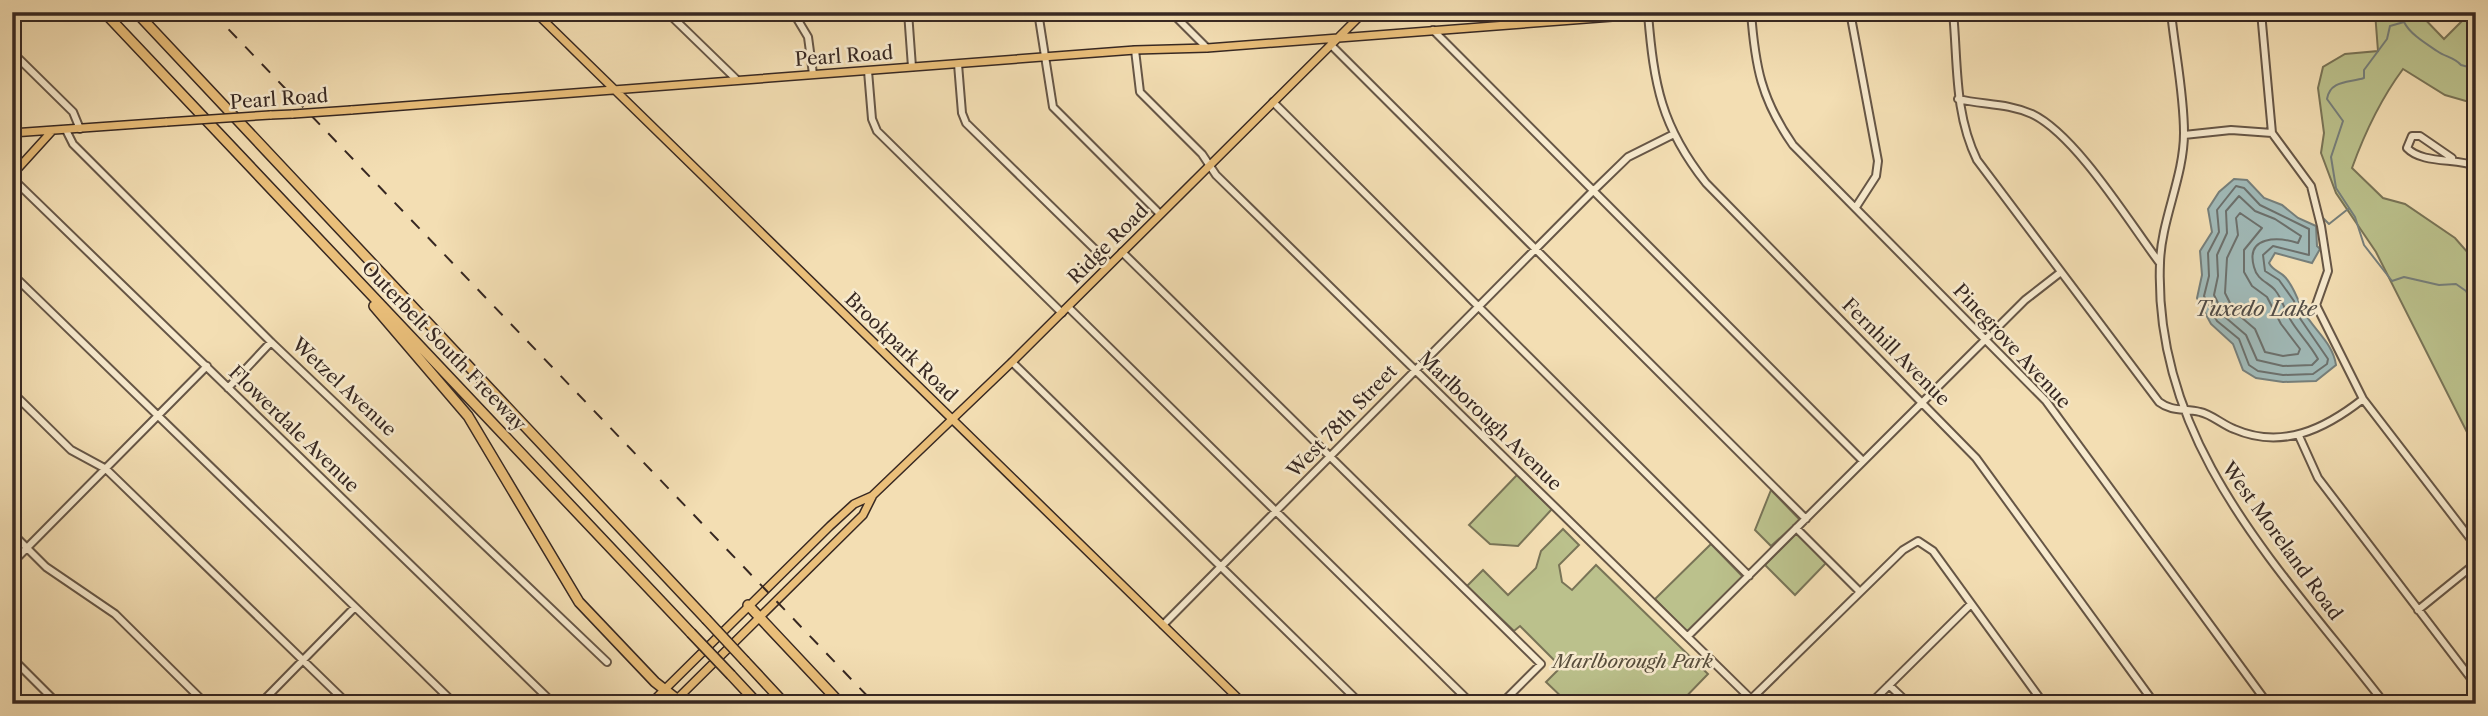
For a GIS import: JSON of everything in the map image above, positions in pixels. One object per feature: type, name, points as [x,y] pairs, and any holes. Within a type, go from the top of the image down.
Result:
[{"type":"highway","name":"Outerbelt South Freeway","points":[[104,12],[758,704]]},
{"type":"highway","name":"Outerbelt South Freeway","points":[[136,12],[785,704]]},
{"type":"highway","points":[[338,261],[468,416],[579,603],[677,702]]},
{"type":"highway","points":[[748,605],[841,704]]},
{"type":"main road","name":"Brookpark Road","points":[[536,12],[1244,704]]},
{"type":"main road","name":"Ridge Road","points":[[650,704],[854,504],[872,496],[1012,362],[1364,12]]},
{"type":"main road","name":"Pearl Road","points":[[12,133],[1678,12]]},
{"type":"main road","points":[[2468,12],[2476,20]]},
{"type":"main road","points":[[12,176],[52,131]]},
{"type":"main road","name":"Ridge Road","points":[[677,702],[863,515],[872,496]]},
{"type":"street","points":[[667,12],[736,79]]},
{"type":"street","points":[[793,12],[808,37],[813,74]]},
{"type":"street","points":[[908,12],[912,67]]},
{"type":"street","points":[[1038,12],[1050,100],[1054,109],[1160,214]]},
{"type":"street","points":[[1171,12],[1207,48]]},
{"type":"street","name":"Pinegrove Avenue","points":[[1751,12],[1754,57],[1767,103],[1793,145],[1987,338],[2046,401],[2267,704]]},
{"type":"street","points":[[1850,12],[1878,162],[1876,176],[1856,207]]},
{"type":"street","points":[[1953,12],[1958,99],[1967,140],[1977,160],[2154,396],[2166,407],[2202,412],[2247,434],[2299,436],[2327,425],[2363,399]]},
{"type":"street","name":"West Moreland Road","points":[[2171,12],[2184,135],[2160,262],[2163,331],[2183,411],[2218,485],[2385,704]]},
{"type":"street","points":[[2261,12],[2272,132],[2311,186],[2321,226],[2328,271],[2316,305],[2363,399],[2476,546]]},
{"type":"street","name":"Fernhill Avenue","points":[[1648,14],[1653,78],[1674,135],[1706,183],[1923,401],[1976,458],[2155,704]]},
{"type":"street","points":[[1433,30],[1863,461]]},
{"type":"street","points":[[1331,45],[1806,519]]},
{"type":"street","name":"Marlborough Avenue","points":[[1135,50],[1140,92],[1209,165],[1688,636],[1749,701]]},
{"type":"street","points":[[12,52],[73,112],[80,129]]},
{"type":"street","points":[[958,64],[962,113],[966,123],[1110,264]]},
{"type":"street","points":[[868,71],[872,119],[877,131],[1276,512],[1472,704]]},
{"type":"street","points":[[1958,99],[2007,105],[2034,115],[2054,129],[2072,147],[2160,262]]},
{"type":"street","points":[[1273,102],[1749,576]]},
{"type":"street","name":"Wetzel Avenue","points":[[66,130],[73,144],[271,342],[398,460],[607,662]]},
{"type":"street","points":[[2184,135],[2231,130],[2272,132]]},
{"type":"street","name":"West 78th Street","points":[[1163,625],[1592,191],[1628,157],[1674,135]]},
{"type":"street","points":[[2452,158],[2420,136],[2412,136],[2407,141],[2407,148],[2413,154],[2452,158],[2476,166]]},
{"type":"street","name":"Flowerdale Avenue","points":[[12,176],[554,704]]},
{"type":"street","points":[[1122,252],[1541,664],[1501,704]]},
{"type":"street","points":[[1688,636],[2025,300],[2061,272]]},
{"type":"street","points":[[12,274],[454,704]]},
{"type":"street","points":[[228,388],[271,342]]},
{"type":"street","points":[[1012,362],[1361,704]]},
{"type":"street","points":[[12,563],[207,366]]},
{"type":"street","points":[[12,392],[71,450],[106,468],[348,704]]},
{"type":"street","points":[[2299,436],[2318,478],[2476,685]]},
{"type":"street","points":[[1797,528],[1860,592]]},
{"type":"street","points":[[12,533],[46,567],[115,614],[205,704]]},
{"type":"street","points":[[1749,701],[1903,550],[1917,541],[1933,551],[2044,704]]},
{"type":"street","points":[[2418,610],[2476,563]]},
{"type":"street","points":[[1870,704],[1971,604]]},
{"type":"street","points":[[260,704],[355,607]]},
{"type":"street","points":[[12,658],[58,704]]},
{"type":"street","points":[[1889,685],[1909,704]]},
{"type":"green space","points":[[2375,12],[2418,12],[2444,39],[2467,16],[2476,25],[2476,104],[2445,95],[2403,69],[2374,117],[2352,168],[2383,198],[2405,204],[2455,238],[2476,262],[2476,450],[2376,252],[2336,193],[2321,153],[2324,133],[2318,88],[2323,67],[2345,54],[2378,51]]},
{"type":"green space","points":[[1517,475],[1552,509],[1518,546],[1490,544],[1469,525]]},
{"type":"green space","points":[[1771,490],[1800,520],[1771,546],[1755,530]]},
{"type":"green space","name":"Marlborough Park","points":[[1563,529],[1579,545],[1559,565],[1562,582],[1572,590],[1596,565],[1708,674],[1679,704],[1569,704],[1546,682],[1561,667],[1520,626],[1514,631],[1467,586],[1483,570],[1508,595],[1536,568],[1541,551]]},
{"type":"green space","points":[[1797,533],[1826,563],[1795,595],[1765,565]]},
{"type":"green space","points":[[1711,544],[1743,577],[1687,632],[1655,599]]},
{"type":"water","name":"Tuxedo Lake","points":[[2234,179],[2247,180],[2264,198],[2282,205],[2298,218],[2316,226],[2317,246],[2320,249],[2312,263],[2275,253],[2269,263],[2288,281],[2308,319],[2327,343],[2334,357],[2336,365],[2316,381],[2283,382],[2256,378],[2243,370],[2233,344],[2211,324],[2197,298],[2202,275],[2200,251],[2212,232],[2208,209],[2219,192]]},
{"type":"waterway","points":[[2476,69],[2461,65],[2440,53],[2414,34],[2404,22],[2390,26],[2387,39],[2364,70],[2364,78],[2336,85],[2327,99],[2343,121],[2331,157],[2336,188],[2355,217],[2364,245],[2392,281],[2404,277],[2439,285],[2456,284],[2466,291],[2476,309]]},
{"type":"waterway","points":[[2323,218],[2329,224],[2348,209]]},
{"type":"railway","points":[[212,12],[875,704]]}]
